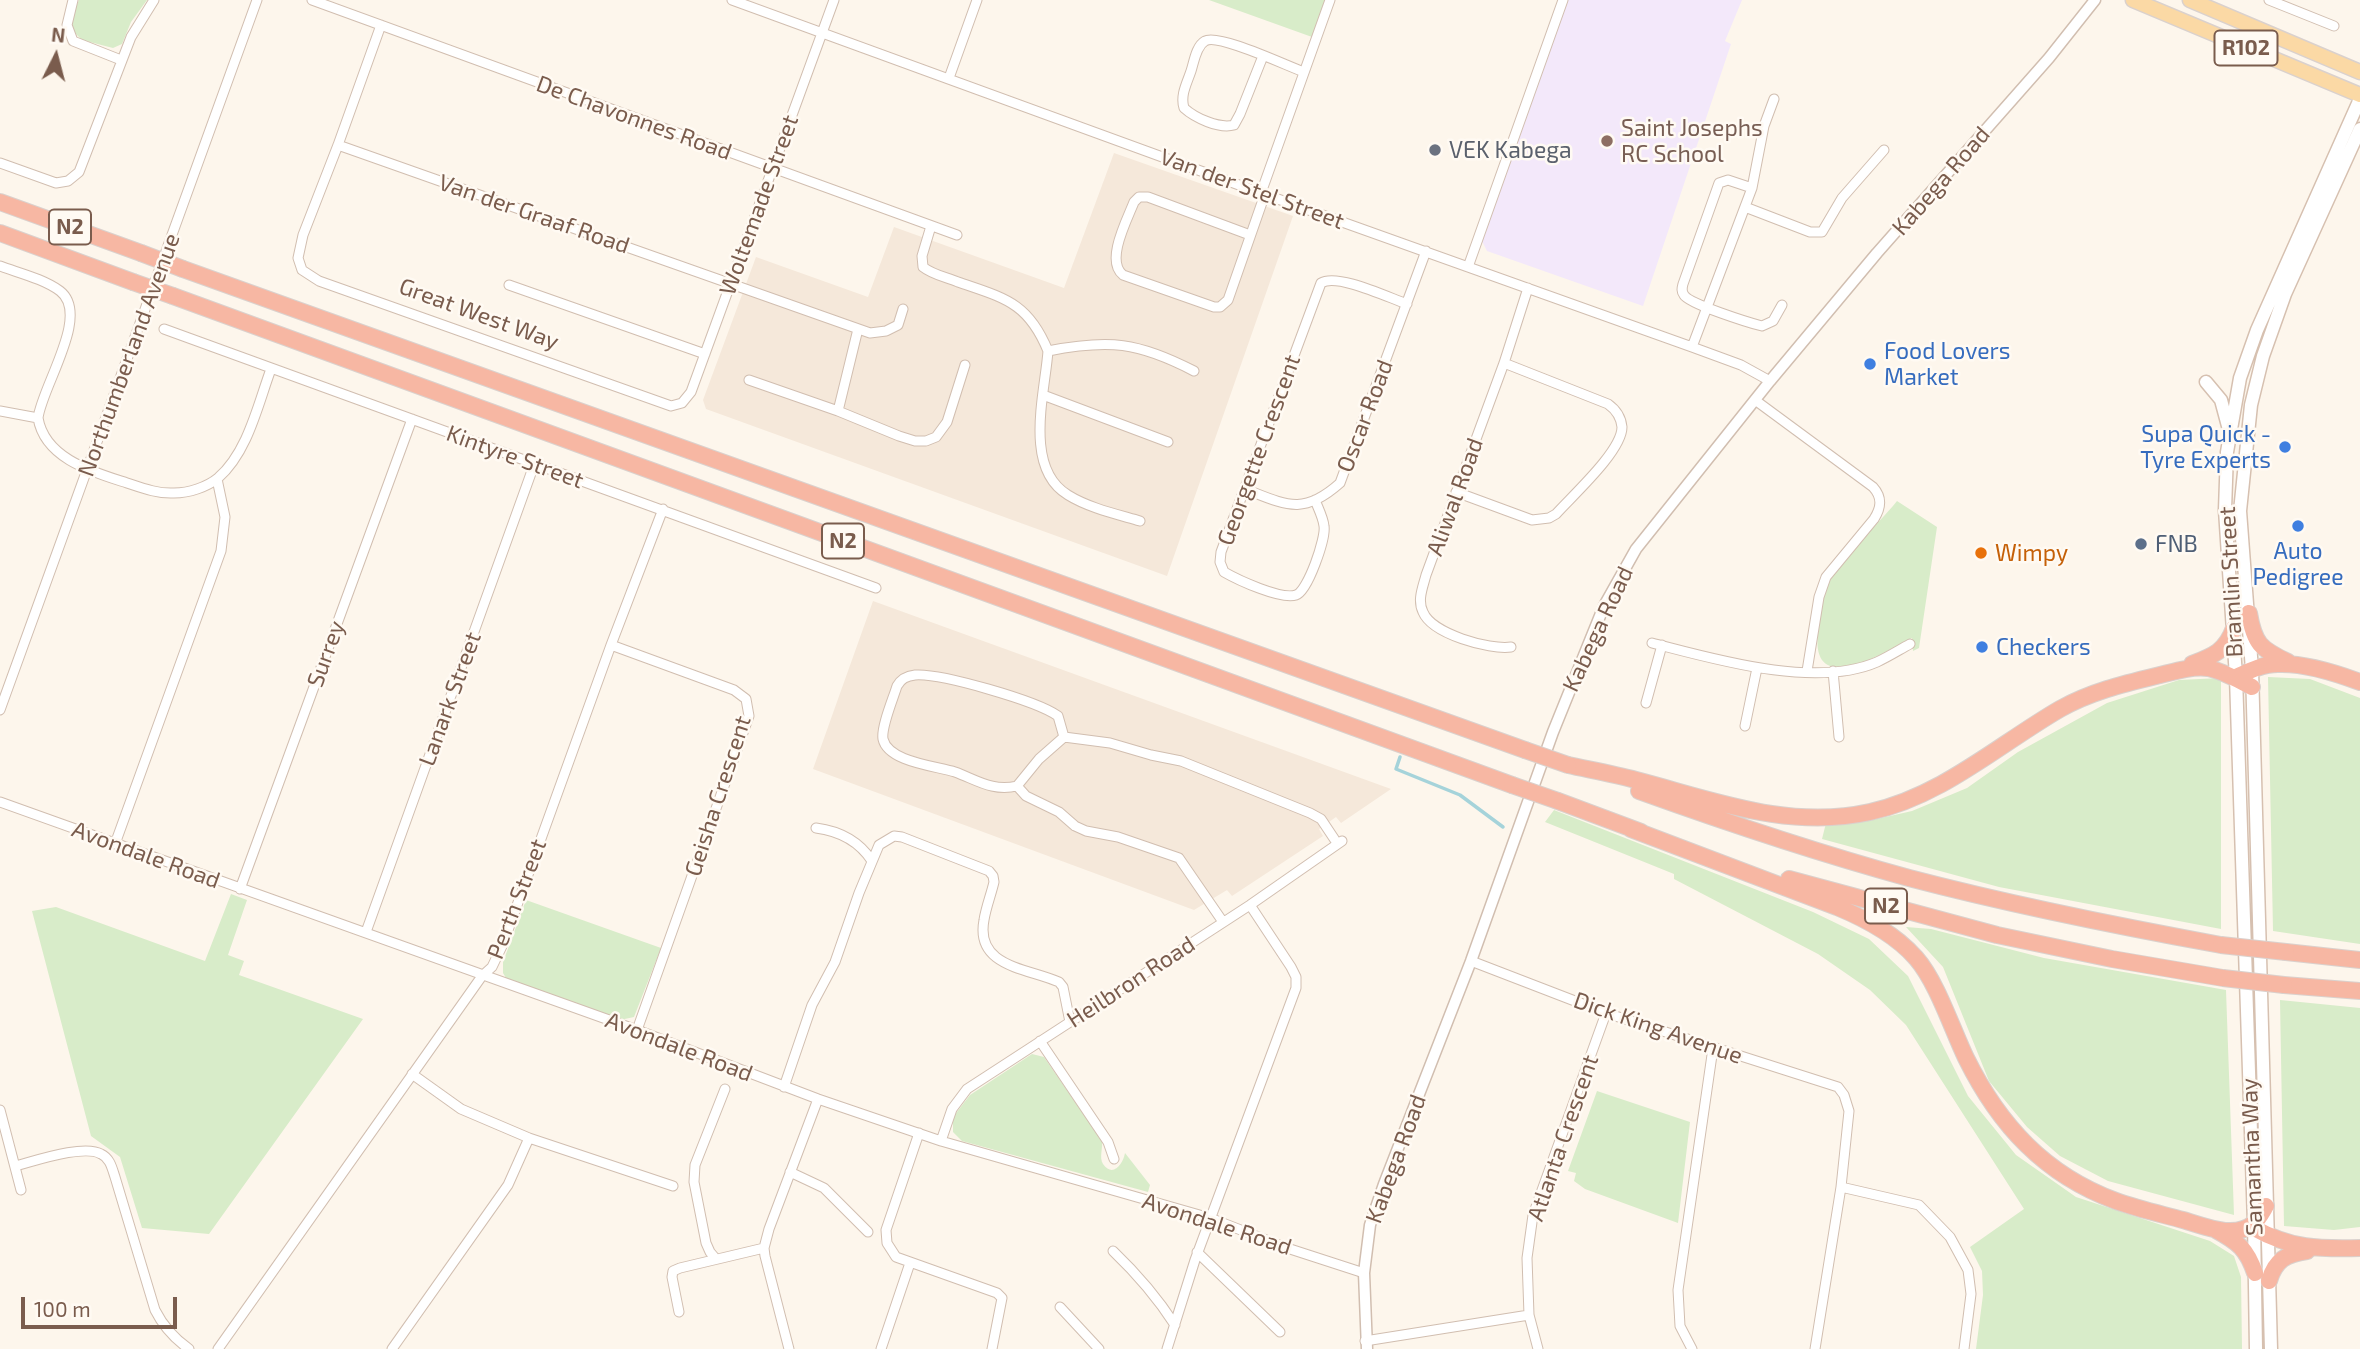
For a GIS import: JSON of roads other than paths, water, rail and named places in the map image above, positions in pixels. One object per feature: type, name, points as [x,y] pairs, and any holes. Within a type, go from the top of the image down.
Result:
[{"type":"highway","name":"N2","points":[[0,202],[1795,845],[1909,878],[2116,926],[2221,945],[2360,960]]},
{"type":"highway","name":"N2","points":[[0,233],[1631,829],[1783,877],[1997,935],[2223,978],[2360,991]]},
{"type":"highway","points":[[2249,613],[2252,632],[2264,650],[2296,666]]},
{"type":"highway","points":[[1568,765],[1771,815],[1832,818],[1869,812],[1905,803],[1930,792],[2061,708],[2105,689],[2180,669],[2216,655],[2226,645],[2234,628]]},
{"type":"highway","points":[[2180,669],[2208,668],[2236,678],[2252,678],[2279,664],[2360,682]]},
{"type":"highway","points":[[1631,829],[1837,907],[1864,918],[1886,932],[1917,959],[1926,972],[1982,1088],[1998,1115],[2020,1139],[2068,1177],[2117,1202],[2214,1229],[2259,1229],[2289,1244],[2330,1249]]},
{"type":"highway","points":[[2259,1229],[2266,1206]]},
{"type":"highway","points":[[2214,1229],[2246,1251],[2262,1277],[2284,1256],[2291,1253],[2360,1248]]},
{"type":"main road","name":"R102","points":[[2133,0],[2360,97]]},
{"type":"main road","name":"R102","points":[[2190,0],[2360,72]]},
{"type":"main road","name":"Bramlin Street","points":[[2246,965],[2234,628],[2225,510],[2229,437],[2241,378],[2257,330],[2360,97]]},
{"type":"main road","name":"Bramlin Street","points":[[2261,966],[2249,613],[2240,512],[2245,454],[2256,384],[2270,331],[2360,128]]},
{"type":"main road","points":[[2206,382],[2221,400],[2229,437]]},
{"type":"main road","name":"Samantha Way","points":[[2246,965],[2262,1277],[2272,1349]]},
{"type":"main road","name":"Samantha Way","points":[[2261,966],[2266,1206]]},
{"type":"main road","name":"Samantha Way","points":[[2256,1349],[2262,1277]]},
{"type":"street","points":[[73,0],[66,25],[73,41],[121,60]]},
{"type":"street","points":[[0,163],[56,183],[68,181],[79,172],[121,60],[140,20],[154,0]]},
{"type":"street","name":"Northumberland Avenue","points":[[0,710],[257,0]]},
{"type":"street","name":"De Chavonnes Road","points":[[312,0],[957,235]]},
{"type":"street","name":"Van der Stel Street","points":[[732,0],[1263,194],[1692,346],[1741,365],[1770,381]]},
{"type":"street","name":"Woltemade Street","points":[[678,405],[691,392],[834,0]]},
{"type":"street","points":[[949,78],[977,0]]},
{"type":"street","points":[[1250,235],[1148,197],[1139,197],[1134,202],[1116,253],[1117,271],[1214,307],[1220,307],[1228,300],[1330,0]]},
{"type":"street","points":[[1468,267],[1563,0]]},
{"type":"street","name":"Kabega Road","points":[[1366,1345],[1364,1273],[1370,1225],[1471,961],[1553,732],[1604,606],[1636,549],[1770,381],[1877,253],[2049,58],[2095,0]]},
{"type":"street","points":[[2269,0],[2334,26]]},
{"type":"street","points":[[338,145],[381,25]]},
{"type":"street","points":[[1263,56],[1234,125],[1224,126],[1209,122],[1184,108],[1183,93],[1202,43],[1213,38],[1263,56],[1304,72]]},
{"type":"street","points":[[1692,346],[1752,188],[1764,126],[1774,99]]},
{"type":"street","name":"Great West Way","points":[[338,145],[299,248],[299,264],[308,276],[662,404],[678,405]]},
{"type":"street","name":"Van der Graaf Road","points":[[338,145],[858,329]]},
{"type":"street","points":[[1745,207],[1810,232],[1822,232],[1842,198],[1884,150]]},
{"type":"street","points":[[1752,188],[1728,180],[1722,181],[1682,289],[1687,298],[1762,326],[1773,321],[1782,305]]},
{"type":"street","points":[[932,226],[922,256],[923,267],[932,273],[983,290],[1027,313],[1048,351],[1039,440],[1052,479],[1065,494],[1140,521]]},
{"type":"street","name":"Oscar Road","points":[[1315,500],[1331,491],[1345,474],[1426,251]]},
{"type":"street","points":[[0,266],[59,290],[66,296],[71,323],[38,418],[41,430],[52,446],[88,471],[154,492],[171,494],[196,489],[217,479],[242,447],[271,369]]},
{"type":"street","name":"Georgette Crescent","points":[[1315,500],[1323,522],[1324,535],[1304,588],[1294,596],[1284,595],[1224,572],[1221,567],[1221,552],[1312,301],[1321,284],[1326,280],[1341,281],[1407,304]]},
{"type":"street","points":[[509,285],[705,354]]},
{"type":"street","name":"Aliwal Road","points":[[1511,647],[1502,649],[1483,646],[1432,625],[1422,611],[1419,600],[1528,288]]},
{"type":"street","points":[[838,411],[858,329],[870,333],[886,331],[898,325],[903,309]]},
{"type":"street","name":"Kintyre Street","points":[[164,329],[876,588]]},
{"type":"street","points":[[1048,351],[1074,346],[1117,344],[1150,352],[1195,371]]},
{"type":"street","points":[[1456,492],[1532,520],[1549,518],[1556,514],[1614,449],[1620,433],[1620,418],[1608,404],[1504,363]]},
{"type":"street","points":[[749,380],[899,436],[926,441],[936,437],[947,422],[965,365]]},
{"type":"street","points":[[1043,395],[1168,442]]},
{"type":"street","points":[[1755,400],[1878,493],[1878,512],[1831,569],[1822,587],[1807,671]]},
{"type":"street","points":[[0,411],[38,418]]},
{"type":"street","name":"Surrey","points":[[240,889],[412,419]]},
{"type":"street","name":"Lanark Street","points":[[366,932],[534,465]]},
{"type":"street","points":[[115,844],[221,551],[225,517],[217,479]]},
{"type":"street","points":[[1245,489],[1297,506],[1315,500]]},
{"type":"street","name":"Perth Street","points":[[218,1349],[482,976],[492,967],[503,944],[663,509]]},
{"type":"street","points":[[1646,703],[1657,644],[1757,668],[1833,671],[1875,663],[1910,644]]},
{"type":"street","name":"Geisha Crescent","points":[[611,645],[734,690],[746,699],[749,716],[637,1030]]},
{"type":"street","points":[[1745,726],[1757,668]]},
{"type":"street","points":[[1833,671],[1839,737]]},
{"type":"street","points":[[912,675],[961,681],[1045,709],[1058,716],[1064,737],[1039,759],[1017,786],[1006,789],[985,785],[903,757],[888,748],[883,732],[901,680],[912,675]]},
{"type":"street","name":"Heilbron Road","points":[[941,1141],[952,1109],[967,1089],[1250,905],[1340,842],[1321,819],[1310,813],[1192,765],[1110,743],[1064,737]]},
{"type":"street","points":[[1017,786],[1026,796],[1059,812],[1086,831],[1118,837],[1179,858],[1223,922]]},
{"type":"street","name":"Avondale Road","points":[[0,802],[637,1030],[818,1099],[941,1141],[1210,1218],[1287,1248],[1364,1273]]},
{"type":"street","points":[[816,828],[847,837],[863,848],[873,861]]},
{"type":"street","points":[[784,1087],[812,1006],[835,962],[879,845],[894,836],[989,871],[994,882],[983,923],[986,948],[998,960],[1059,982],[1063,987],[1070,1022]]},
{"type":"street","points":[[1170,1347],[1197,1252],[1296,988],[1296,977],[1291,967],[1250,905]]},
{"type":"street","name":"Dick King Avenue","points":[[1471,961],[1606,1013],[1838,1087],[1844,1095],[1849,1111],[1841,1187]]},
{"type":"street","name":"Atlanta Crescent","points":[[1538,1349],[1529,1315],[1527,1258],[1533,1215],[1606,1013]]},
{"type":"street","points":[[1040,1041],[1108,1142],[1114,1159]]},
{"type":"street","points":[[1692,1349],[1680,1325],[1678,1290],[1713,1048]]},
{"type":"street","points":[[412,1074],[461,1109],[529,1138],[673,1186]]},
{"type":"street","points":[[716,1259],[709,1252],[706,1243],[694,1182],[695,1165],[725,1089]]},
{"type":"street","points":[[789,1349],[764,1248],[818,1099]]},
{"type":"street","points":[[0,1110],[21,1189]]},
{"type":"street","points":[[919,1133],[886,1230],[887,1243],[896,1257],[997,1293],[1002,1298],[992,1349]]},
{"type":"street","points":[[392,1349],[508,1185],[529,1138]]},
{"type":"street","points":[[15,1166],[85,1150],[100,1153],[106,1158],[115,1177],[155,1310],[173,1334],[189,1349]]},
{"type":"street","points":[[790,1172],[824,1188],[868,1232]]},
{"type":"street","points":[[1815,1349],[1841,1187],[1919,1205],[1950,1237],[1968,1270],[1971,1294],[1964,1349]]},
{"type":"street","points":[[679,1312],[673,1271],[764,1248]]},
{"type":"street","points":[[1113,1251],[1160,1301],[1175,1325]]},
{"type":"street","points":[[1197,1252],[1280,1332]]},
{"type":"street","points":[[881,1349],[910,1263]]},
{"type":"street","points":[[1160,1301],[1181,1305]]},
{"type":"street","points":[[1060,1307],[1099,1349]]},
{"type":"street","points":[[1366,1345],[1529,1315]]},
{"type":"waterway","points":[[1400,757],[1396,769],[1460,795],[1503,827]]},
{"type":"place","name":"Saint Josephs RC School","points":[[1607,141]]},
{"type":"place","name":"VEK Kabega","points":[[1435,150]]},
{"type":"place","name":"Food Lovers Market","points":[[1870,364]]},
{"type":"place","name":"Supa Quick - Tyre Experts","points":[[2285,447]]},
{"type":"place","name":"Auto Pedigree","points":[[2298,526]]},
{"type":"place","name":"FNB","points":[[2141,544]]},
{"type":"place","name":"Wimpy","points":[[1981,553]]},
{"type":"place","name":"Checkers","points":[[1982,647]]}]
